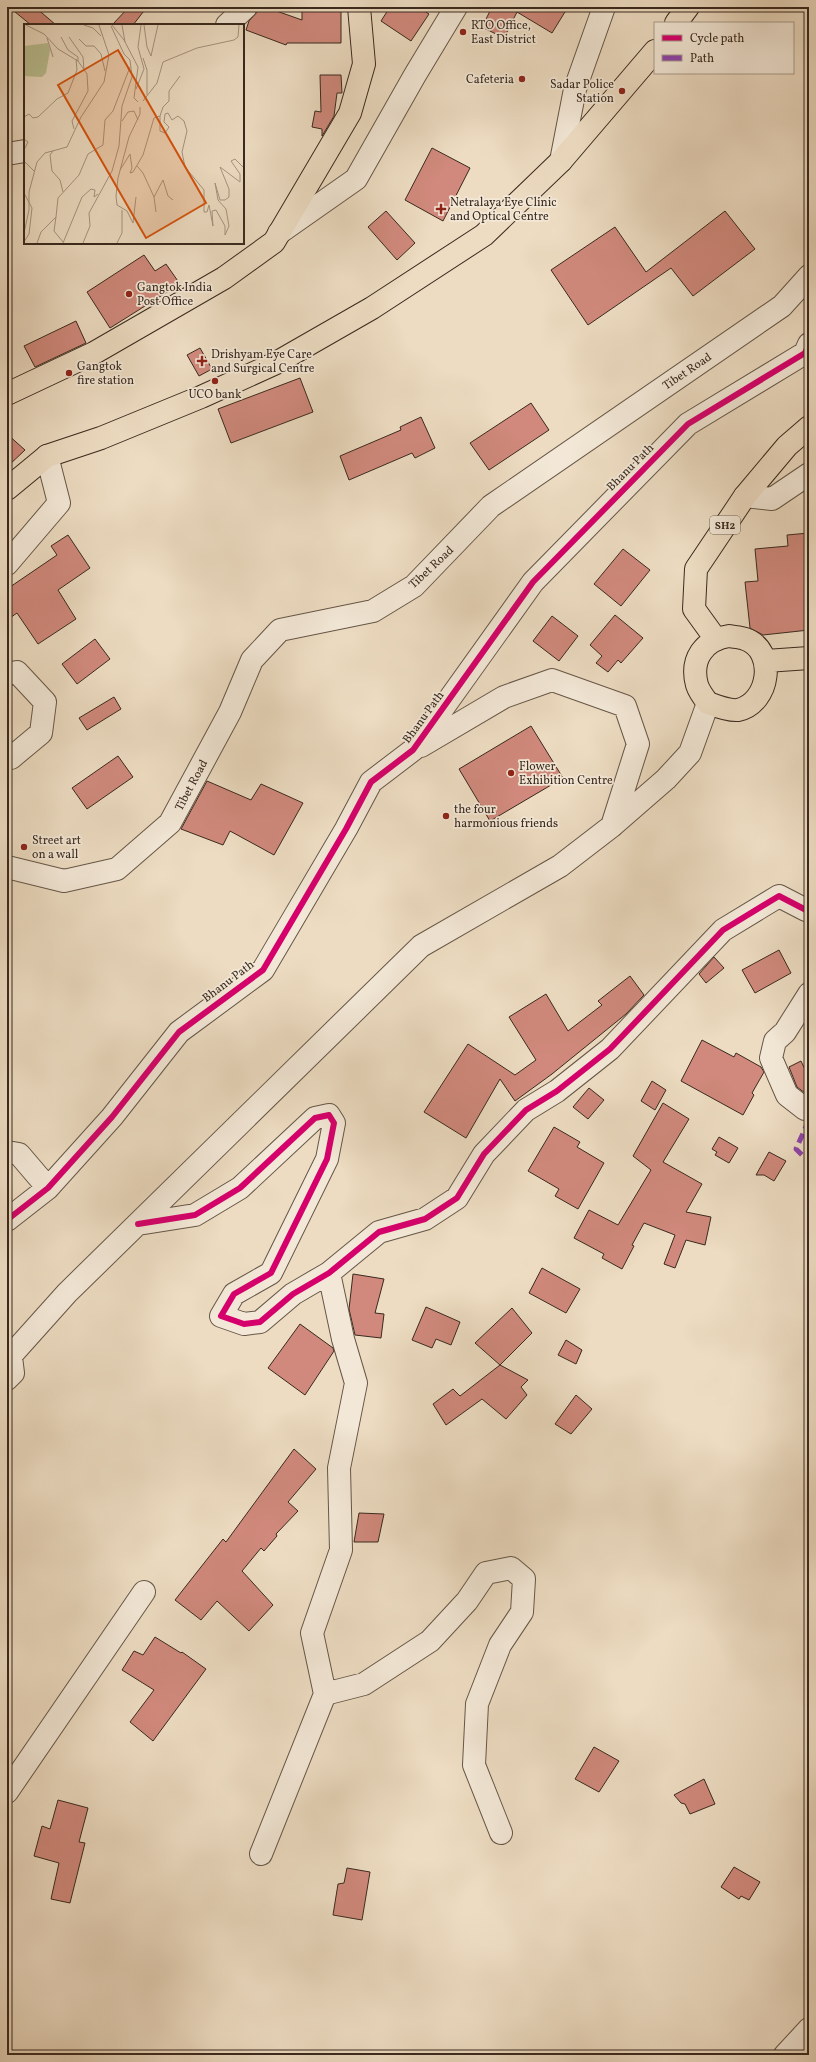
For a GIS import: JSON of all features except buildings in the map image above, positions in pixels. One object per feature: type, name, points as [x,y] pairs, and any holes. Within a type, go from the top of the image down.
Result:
[{"type":"main road","points":[[7,394],[94,353],[224,278],[274,242],[350,113],[364,64],[359,7]]},
{"type":"main road","points":[[677,22],[688,7]]},
{"type":"main road","points":[[7,489],[47,456],[101,438],[201,397],[276,363],[372,308],[484,235],[561,161],[654,52]]},
{"type":"main road","name":"SH2","points":[[715,638],[694,609],[696,569],[744,496],[787,446],[809,427]]},
{"type":"main road","points":[[729,636],[746,639],[758,649],[766,661],[766,677],[762,691],[752,703],[738,710],[708,703],[697,686],[694,668],[703,649],[715,638],[729,636]]},
{"type":"main road","points":[[766,661],[809,658]]},
{"type":"street","points":[[228,24],[246,7]]},
{"type":"street","points":[[279,233],[356,179],[415,75],[456,7]]},
{"type":"street","points":[[561,161],[575,89],[604,7]]},
{"type":"street","points":[[7,154],[24,151]]},
{"type":"street","name":"Tibet Road","points":[[7,866],[64,881],[117,869],[170,823],[230,712],[252,660],[280,630],[373,611],[414,586],[491,506],[782,306],[809,276]]},
{"type":"street","name":"Bhanu Path","points":[[7,1220],[48,1188],[112,1117],[179,1032],[263,970],[346,829],[371,782],[413,750],[533,582],[688,424],[805,353],[809,344]]},
{"type":"street","points":[[7,564],[59,503],[47,456]]},
{"type":"street","points":[[744,496],[772,499],[809,474]]},
{"type":"street","points":[[7,674],[17,672],[45,702],[41,733],[11,758]]},
{"type":"street","points":[[413,750],[504,697],[552,680],[625,706],[638,744],[612,826]]},
{"type":"street","points":[[7,1379],[13,1373],[9,1359],[67,1293],[421,946],[560,866],[612,826],[666,779],[690,753],[708,703]]},
{"type":"street","points":[[138,1224],[195,1214],[240,1188],[316,1118],[329,1115],[334,1123],[327,1159],[271,1273],[234,1294],[221,1316],[244,1324],[260,1322],[293,1294],[329,1273],[379,1232],[425,1219],[457,1198],[484,1154],[526,1110],[557,1091],[610,1049],[723,930],[779,896],[806,910],[809,909]]},
{"type":"street","points":[[809,994],[784,1032],[775,1041],[771,1058],[787,1095],[805,1109],[809,1109]]},
{"type":"street","points":[[7,1152],[19,1154],[48,1188]]},
{"type":"street","points":[[261,1854],[325,1694],[312,1633],[341,1550],[339,1468],[356,1383],[343,1339],[329,1273]]},
{"type":"street","points":[[325,1694],[364,1684],[430,1641],[467,1601],[486,1573],[510,1568],[524,1579],[522,1612],[500,1644],[477,1704],[474,1765],[501,1833]]},
{"type":"street","points":[[7,1792],[144,1592]]},
{"type":"street","points":[[785,2055],[809,2029]]},
{"type":"marked path","points":[[809,1120],[796,1149],[809,1162]]},
{"type":"cycle path","points":[[7,1220],[48,1188],[112,1117],[179,1032],[263,970],[346,829],[371,782],[413,750],[533,582],[688,424],[805,353],[809,344]]},
{"type":"cycle path","points":[[138,1224],[195,1215],[240,1188],[315,1118],[329,1115],[334,1123],[327,1159],[271,1273],[234,1294],[221,1316],[244,1324],[260,1322],[293,1294],[329,1273],[379,1232],[425,1219],[457,1198],[484,1154],[526,1110],[557,1091],[610,1049],[723,930],[779,896],[806,910],[809,909]]},
{"type":"place","name":"RTO Office, East District","points":[[463,32]]},
{"type":"place","name":"Cafeteria","points":[[522,79]]},
{"type":"place","name":"Sadar Police Station","points":[[622,91]]},
{"type":"place","name":"Netralaya Eye Clinic and Optical Centre","points":[[441,209]]},
{"type":"place","name":"Gangtok India Post Office","points":[[129,294]]},
{"type":"place","name":"Drishyam Eye Care and Surgical Centre","points":[[202,361]]},
{"type":"place","name":"Gangtok fire station","points":[[69,373]]},
{"type":"place","name":"UCO bank","points":[[215,381]]},
{"type":"place","name":"Flower Exhibition Centre","points":[[511,773]]},
{"type":"place","name":"the four harmonious friends","points":[[446,816]]},
{"type":"place","name":"Street art on a wall","points":[[24,847]]}]
